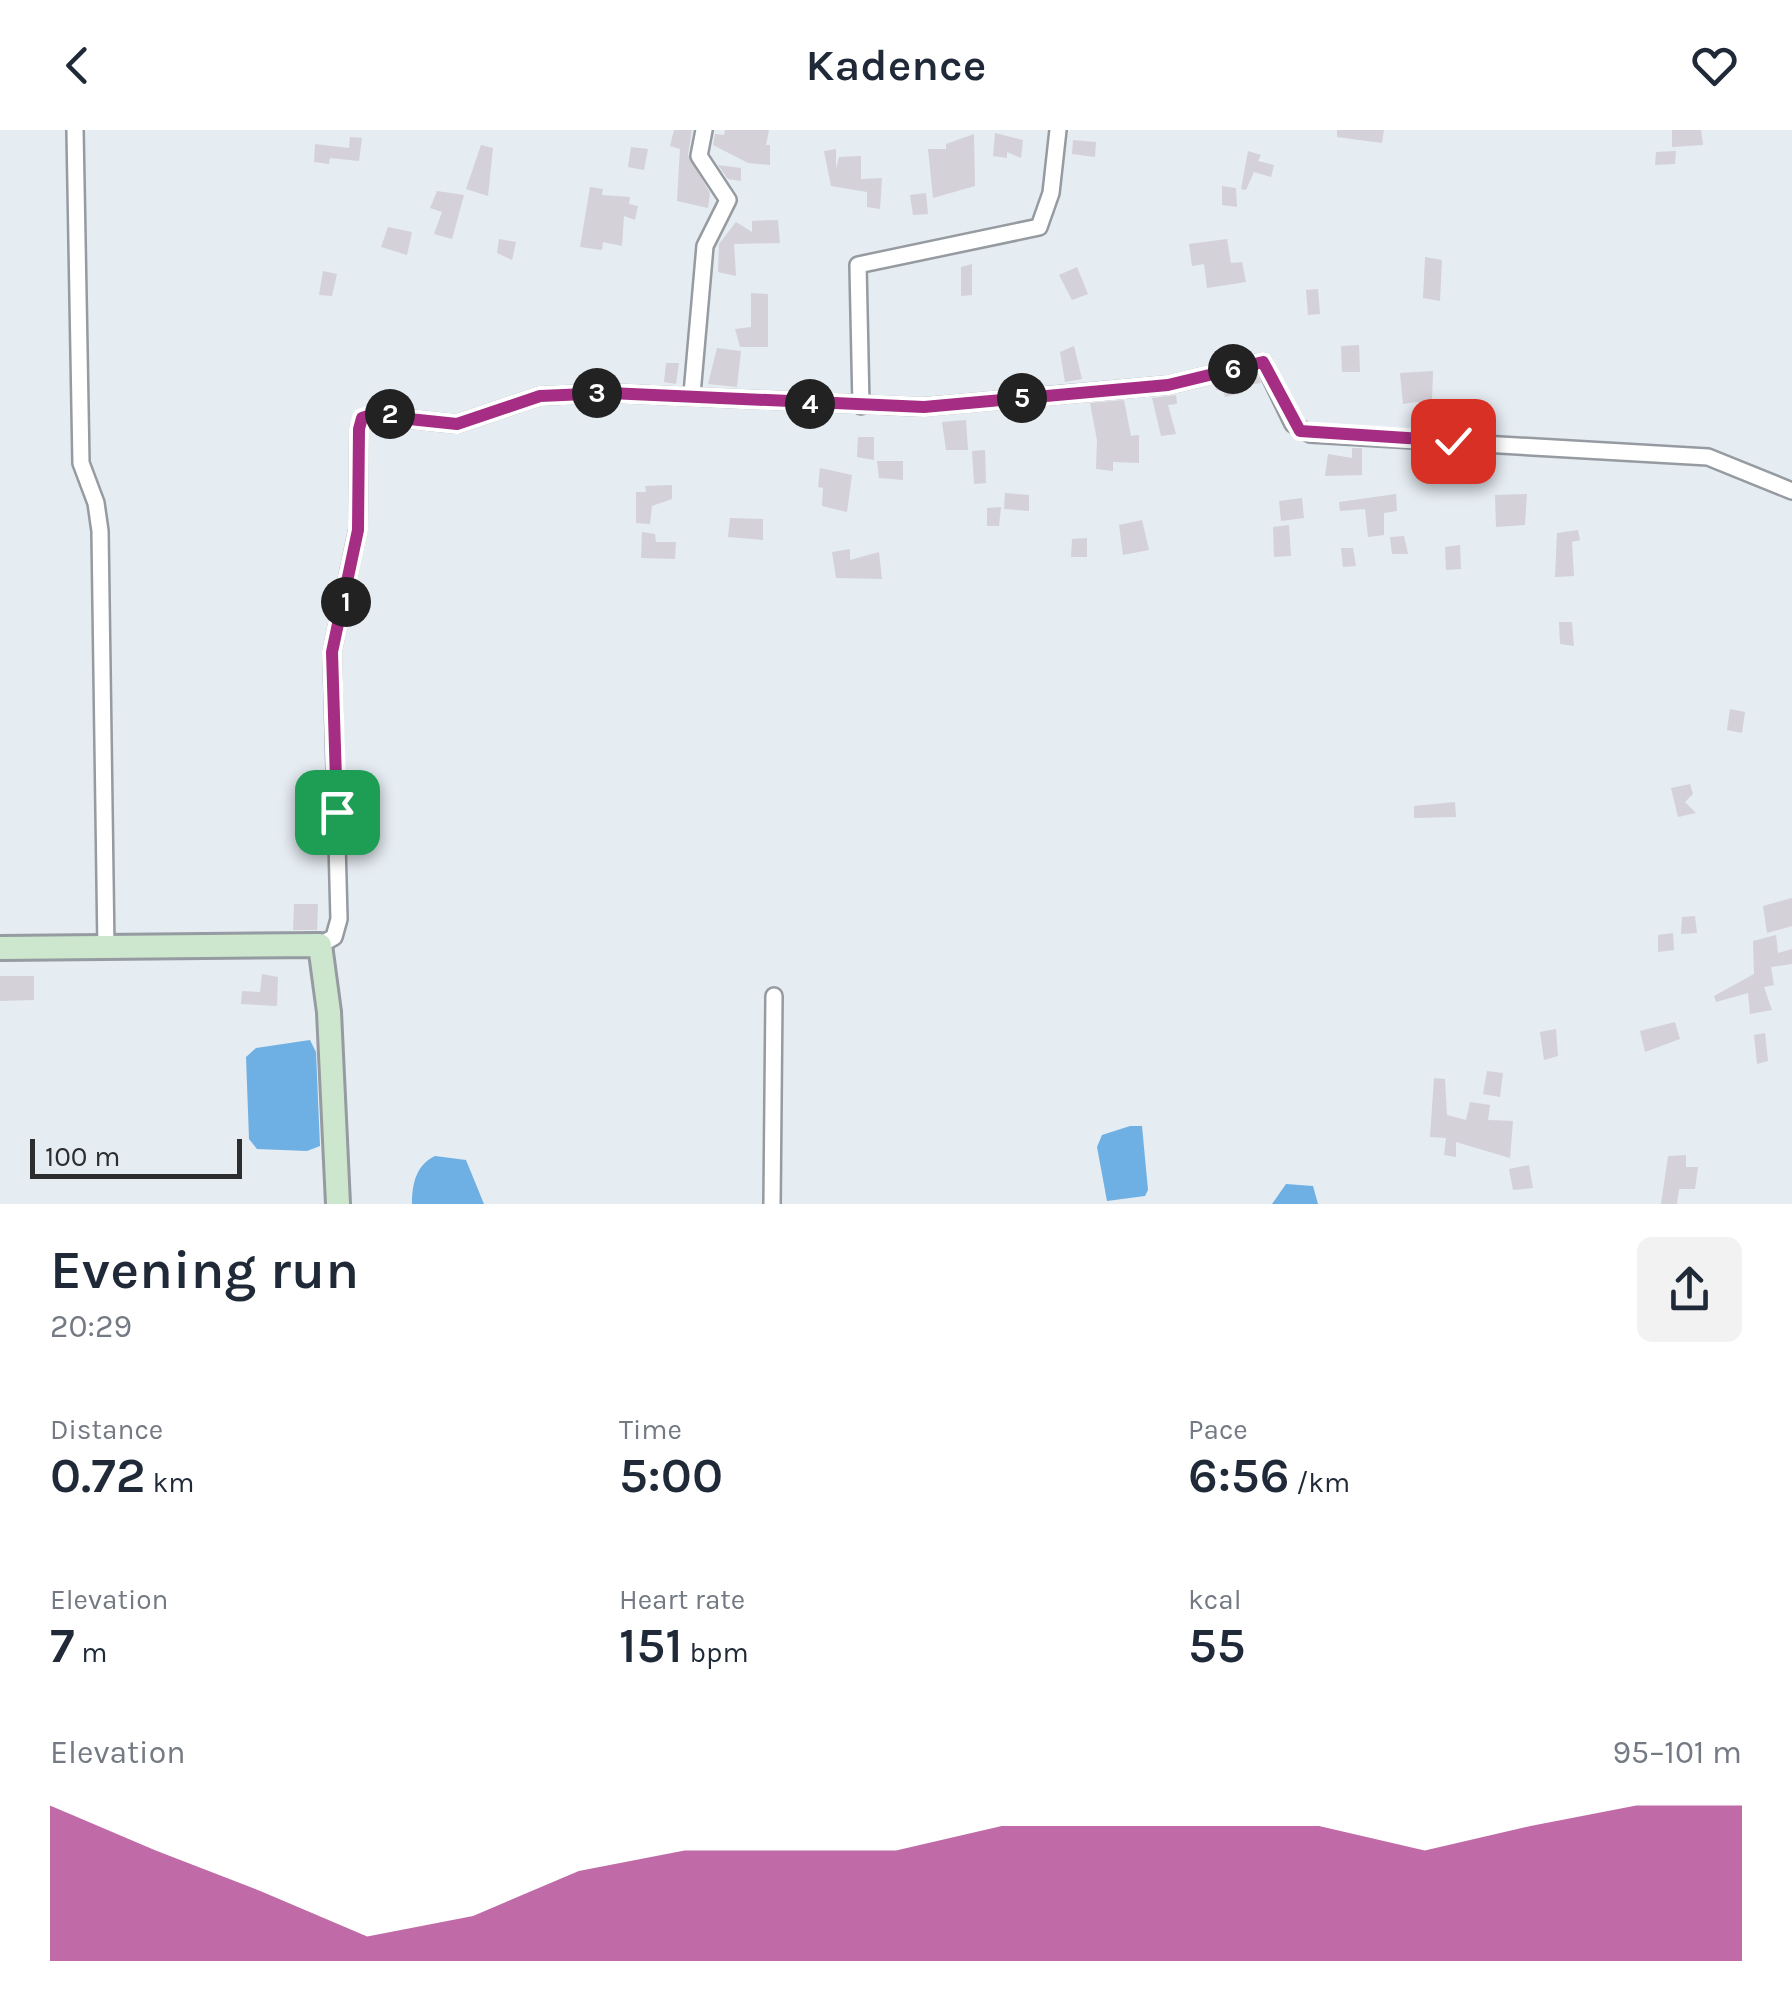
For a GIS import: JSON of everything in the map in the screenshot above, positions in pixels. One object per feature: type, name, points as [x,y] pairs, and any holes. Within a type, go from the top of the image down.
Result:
[{"type":"main road","points":[[0,948],[320,945],[329,1012],[338,1204]]},
{"type":"street","points":[[75,130],[81,463],[100,531],[106,949]]},
{"type":"street","points":[[692,394],[705,246],[728,200],[699,156],[704,130]]},
{"type":"street","points":[[862,406],[858,265],[1039,227],[1051,193],[1058,130]]},
{"type":"street","points":[[320,945],[334,937],[340,919],[332,652],[358,530],[358,442],[362,418],[386,414],[457,424],[540,396],[692,394],[746,402],[924,407],[1168,385],[1263,362],[1293,424],[1310,434],[1708,457],[1792,492]]},
{"type":"street","points":[[772,1204],[774,996]]},
{"type":"water","points":[[310,1040],[316,1052],[320,1146],[307,1151],[257,1149],[249,1139],[246,1057],[256,1048]]},
{"type":"water","points":[[1142,1126],[1148,1190],[1145,1196],[1107,1201],[1097,1147],[1102,1135]]},
{"type":"water","points":[[435,1156],[466,1160],[484,1204],[412,1204],[416,1176],[423,1164]]},
{"type":"water","points":[[1286,1184],[1313,1186],[1318,1204],[1272,1204]]},
{"type":"building","points":[[674,130],[692,130],[688,155],[710,193],[708,208],[677,201],[680,149],[670,146]]},
{"type":"building","points":[[725,130],[769,130],[766,145],[770,145],[770,165],[748,163],[713,145],[715,134],[724,135]]},
{"type":"building","points":[[1337,130],[1384,130],[1382,143],[1337,137]]},
{"type":"building","points":[[1672,130],[1701,130],[1703,145],[1672,147]]},
{"type":"building","points":[[995,133],[1023,140],[1021,158],[1007,152],[1007,158],[993,156]]},
{"type":"building","points":[[974,134],[975,186],[933,198],[928,149],[946,149],[946,144]]},
{"type":"building","points":[[350,137],[362,138],[359,161],[330,158],[329,164],[314,162],[315,144],[349,148]]},
{"type":"building","points":[[1073,140],[1096,142],[1095,157],[1072,154]]},
{"type":"building","points":[[481,145],[493,148],[488,196],[466,189]]},
{"type":"building","points":[[631,147],[648,149],[644,170],[628,167]]},
{"type":"building","points":[[836,149],[836,169],[839,157],[861,156],[861,179],[882,178],[880,209],[867,207],[867,192],[831,186],[824,151]]},
{"type":"building","points":[[1248,151],[1261,155],[1258,161],[1274,165],[1271,177],[1254,172],[1246,190],[1241,189]]},
{"type":"building","points":[[1676,151],[1675,164],[1655,165],[1656,152]]},
{"type":"building","points":[[718,165],[741,168],[741,181],[728,179]]},
{"type":"building","points":[[1222,186],[1236,188],[1237,207],[1222,205]]},
{"type":"building","points":[[590,187],[603,189],[602,195],[630,197],[629,204],[638,206],[635,220],[624,216],[622,246],[603,242],[602,250],[580,247]]},
{"type":"building","points":[[437,191],[464,195],[452,239],[434,234],[442,212],[430,208]]},
{"type":"building","points":[[926,193],[928,214],[913,215],[910,195]]},
{"type":"building","points":[[778,220],[780,243],[734,244],[736,276],[718,272],[719,244],[736,222],[752,232],[752,221]]},
{"type":"building","points":[[388,227],[412,232],[407,255],[381,247]]},
{"type":"building","points":[[499,239],[516,242],[512,260],[497,253]]},
{"type":"building","points":[[1227,239],[1231,263],[1242,262],[1246,282],[1207,288],[1204,264],[1192,266],[1189,244]]},
{"type":"building","points":[[1425,257],[1442,260],[1440,301],[1423,298]]},
{"type":"building","points":[[972,264],[972,295],[961,296],[961,267]]},
{"type":"building","points":[[1077,267],[1088,294],[1072,300],[1059,275]]},
{"type":"building","points":[[323,271],[337,274],[332,296],[319,295]]},
{"type":"building","points":[[1318,289],[1320,314],[1308,315],[1306,290]]},
{"type":"building","points":[[751,293],[768,294],[768,347],[740,347],[735,329],[751,327]]},
{"type":"building","points":[[1359,345],[1360,372],[1342,372],[1341,346]]},
{"type":"building","points":[[1074,346],[1082,379],[1065,382],[1060,352]]},
{"type":"building","points":[[717,348],[741,351],[737,387],[708,384]]},
{"type":"building","points":[[666,363],[679,363],[676,384],[664,382]]},
{"type":"building","points":[[1433,371],[1432,400],[1403,404],[1400,373]]},
{"type":"building","points":[[1257,375],[1261,383],[1241,386],[1243,393],[1225,397],[1223,389],[1216,390],[1215,385]]},
{"type":"building","points":[[1176,395],[1177,404],[1168,405],[1176,434],[1161,436],[1152,398]]},
{"type":"building","points":[[1124,400],[1131,436],[1139,435],[1139,463],[1113,462],[1113,471],[1096,469],[1097,440],[1090,403]]},
{"type":"building","points":[[966,420],[968,450],[946,450],[942,422]]},
{"type":"building","points":[[858,437],[874,437],[874,460],[857,457]]},
{"type":"building","points":[[1352,448],[1362,448],[1362,475],[1325,476],[1328,454],[1352,458]]},
{"type":"building","points":[[985,450],[986,483],[974,484],[972,451]]},
{"type":"building","points":[[877,461],[903,461],[903,480],[879,478]]},
{"type":"building","points":[[820,468],[852,475],[847,512],[822,506]]},
{"type":"building","points":[[672,485],[672,499],[652,506],[650,524],[636,523],[636,492],[646,492],[645,486]]},
{"type":"building","points":[[1005,493],[1029,495],[1029,511],[1004,509]]},
{"type":"building","points":[[1396,494],[1397,511],[1384,513],[1384,535],[1368,537],[1365,509],[1340,511],[1339,502]]},
{"type":"building","points":[[1527,494],[1525,525],[1496,527],[1495,495]]},
{"type":"building","points":[[1302,498],[1304,518],[1281,521],[1279,501]]},
{"type":"building","points":[[1001,507],[999,526],[987,526],[987,508]]},
{"type":"building","points":[[730,518],[763,519],[763,540],[728,537]]},
{"type":"building","points":[[1142,520],[1149,550],[1123,555],[1119,525]]},
{"type":"building","points":[[1289,525],[1291,556],[1274,557],[1273,527]]},
{"type":"building","points":[[1578,530],[1580,540],[1572,542],[1574,576],[1555,577],[1557,533]]},
{"type":"building","points":[[642,532],[655,534],[656,542],[676,542],[675,559],[641,558]]},
{"type":"building","points":[[1404,536],[1408,554],[1392,554],[1390,537]]},
{"type":"building","points":[[1087,538],[1087,557],[1071,557],[1072,539]]},
{"type":"building","points":[[1460,545],[1461,569],[1446,570],[1445,547]]},
{"type":"building","points":[[1341,548],[1353,548],[1356,566],[1343,567]]},
{"type":"building","points":[[850,549],[850,560],[879,552],[882,579],[836,578],[832,552]]},
{"type":"building","points":[[1559,622],[1572,622],[1574,646],[1560,644]]},
{"type":"building","points":[[1730,709],[1745,712],[1742,733],[1727,730]]},
{"type":"building","points":[[1690,784],[1693,794],[1685,802],[1696,813],[1678,817],[1671,788]]},
{"type":"building","points":[[1455,802],[1456,817],[1414,818],[1414,806]]},
{"type":"building","points":[[1792,898],[1792,926],[1767,933],[1763,906]]},
{"type":"building","points":[[294,904],[318,904],[317,930],[293,930]]},
{"type":"building","points":[[1695,916],[1697,933],[1681,934],[1682,917]]},
{"type":"building","points":[[1673,933],[1674,950],[1658,952],[1658,935]]},
{"type":"building","points":[[1776,935],[1778,953],[1792,949],[1792,964],[1771,967],[1774,985],[1764,987],[1772,1010],[1750,1014],[1748,993],[1716,1002],[1714,996],[1754,974],[1753,941]]},
{"type":"building","points":[[262,974],[278,977],[277,1006],[241,1004],[242,991],[260,992]]},
{"type":"building","points":[[0,976],[34,976],[34,1000],[0,1001]]},
{"type":"building","points":[[1675,1022],[1680,1039],[1645,1052],[1640,1031]]},
{"type":"building","points":[[1556,1029],[1558,1056],[1544,1060],[1540,1032]]},
{"type":"building","points":[[1765,1033],[1768,1061],[1757,1064],[1754,1035]]},
{"type":"building","points":[[1487,1071],[1503,1073],[1500,1097],[1483,1094]]},
{"type":"building","points":[[1434,1078],[1445,1079],[1447,1115],[1466,1120],[1470,1102],[1490,1105],[1488,1120],[1513,1121],[1510,1158],[1456,1142],[1456,1157],[1444,1155],[1446,1138],[1430,1137]]},
{"type":"building","points":[[1686,1155],[1686,1167],[1698,1167],[1695,1189],[1679,1189],[1677,1204],[1661,1204],[1668,1156]]},
{"type":"building","points":[[1529,1165],[1533,1188],[1513,1190],[1509,1169]]},
{"type":"route","points":[[337,812],[332,652],[358,530],[359,429],[362,418],[371,415],[457,424],[521,406],[540,396],[609,393],[924,407],[1168,385],[1263,362],[1300,431],[1453,441]]}]
